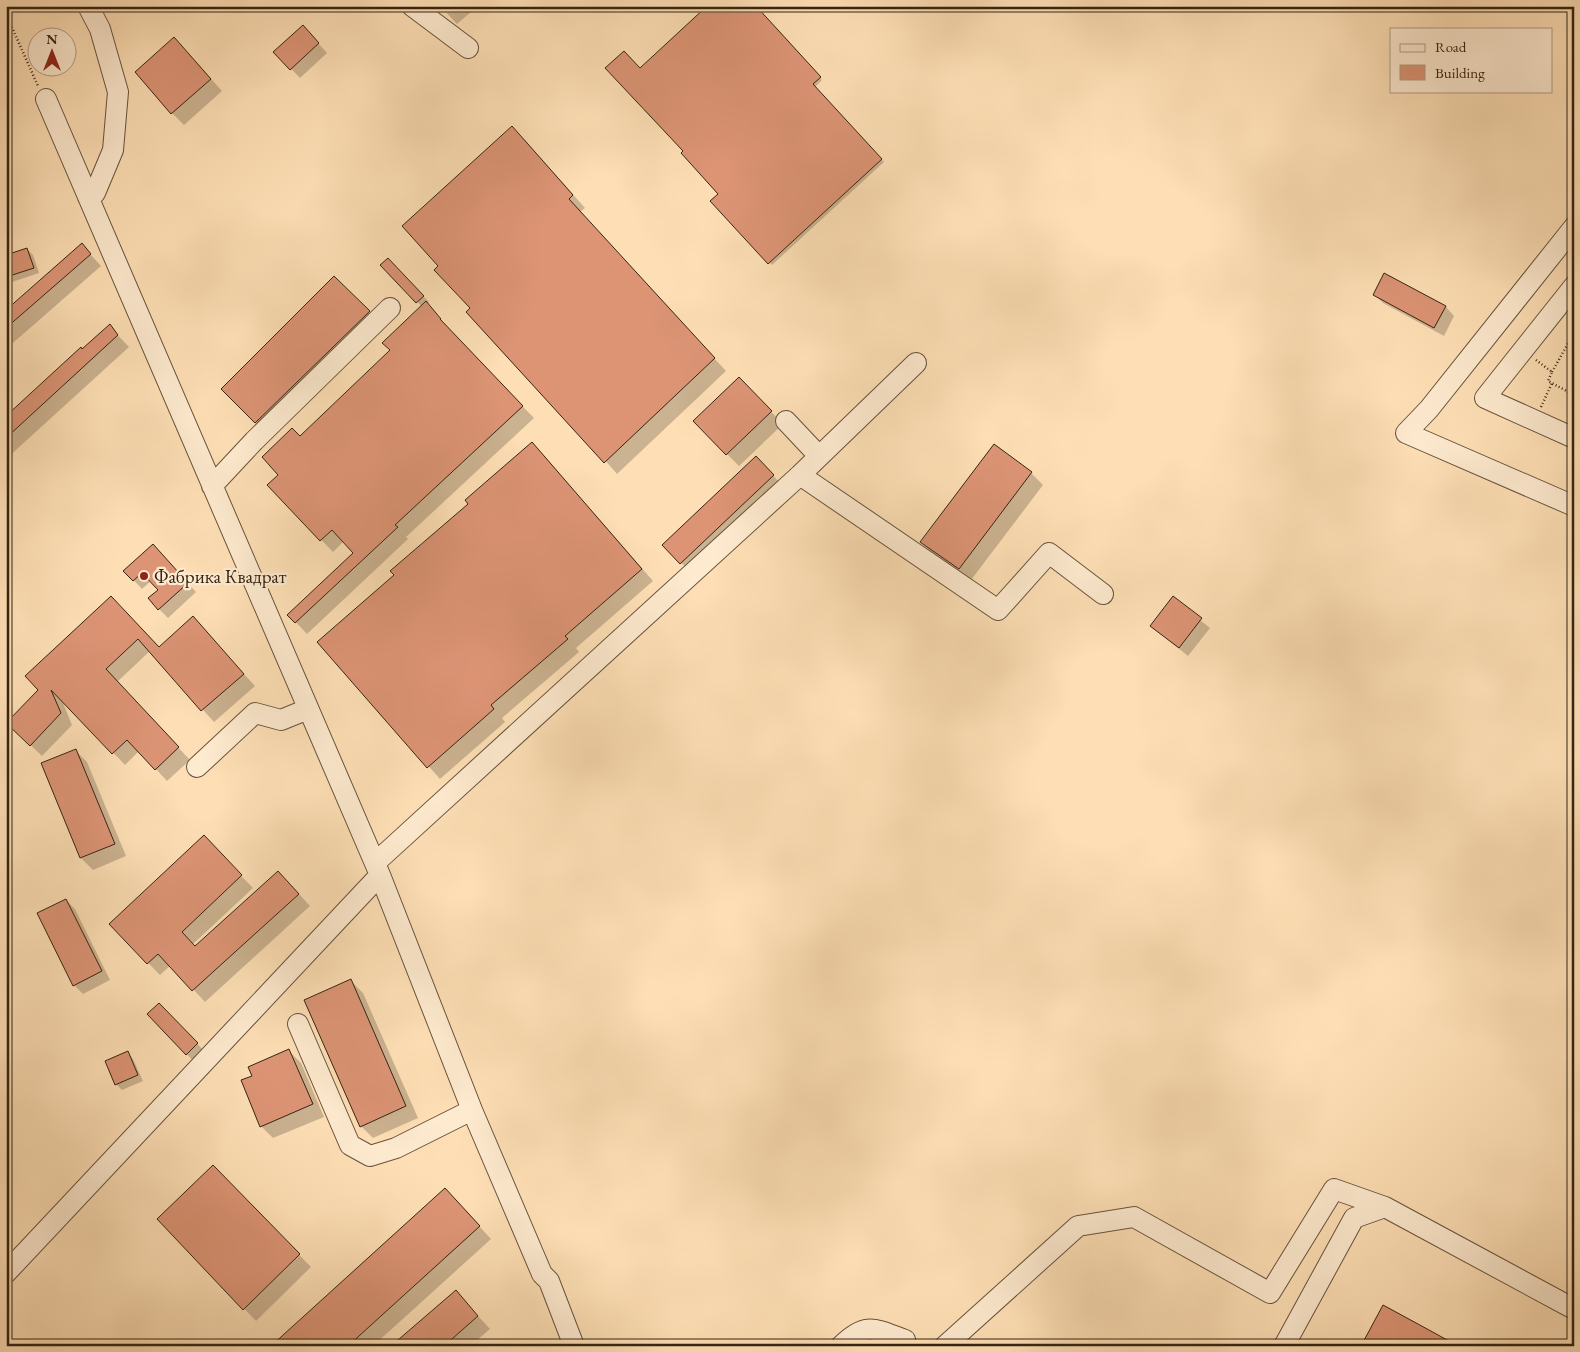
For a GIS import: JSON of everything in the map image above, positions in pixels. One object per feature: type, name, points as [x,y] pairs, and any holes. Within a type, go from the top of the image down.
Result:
[{"type":"street","points":[[88,6],[100,29],[118,92],[113,150],[94,192],[88,197]]},
{"type":"street","points":[[412,6],[468,48]]},
{"type":"street","points":[[46,99],[377,869],[472,1110],[542,1274],[550,1281],[574,1346]]},
{"type":"street","points":[[1574,228],[1429,409],[1406,432],[1574,506]]},
{"type":"street","points":[[1574,286],[1485,398],[1574,438]]},
{"type":"street","points":[[212,486],[254,441],[390,308]]},
{"type":"street","points":[[6,1273],[377,869],[800,475],[916,362]]},
{"type":"street","points":[[786,421],[819,456]]},
{"type":"street","points":[[800,475],[998,610],[1049,553],[1103,594]]},
{"type":"street","points":[[196,767],[255,713],[281,720],[308,709]]},
{"type":"street","points":[[298,1024],[350,1145],[370,1156],[396,1148],[472,1110]]},
{"type":"street","points":[[945,1346],[1078,1226],[1134,1217],[1270,1292],[1334,1188],[1385,1208],[1574,1309]]},
{"type":"street","points":[[1284,1346],[1354,1218],[1385,1208]]},
{"type":"street","points":[[841,1346],[852,1335],[865,1329],[874,1329],[906,1340]]},
{"type":"path","points":[[6,14],[34,81],[46,99]]},
{"type":"path","points":[[1574,333],[1548,381],[1574,395]]},
{"type":"path","points":[[1523,350],[1552,372]]},
{"type":"path","points":[[1535,421],[1552,383]]},
{"type":"building","points":[[707,6],[756,6],[821,77],[813,84],[882,159],[768,264],[710,201],[718,194],[681,153],[683,151],[605,68],[624,51],[640,68]]},
{"type":"building","points":[[303,25],[319,43],[290,70],[273,52]]},
{"type":"building","points":[[174,37],[211,79],[171,114],[135,72]]},
{"type":"building","points":[[512,126],[573,195],[569,199],[715,358],[604,463],[466,312],[470,308],[434,270],[438,266],[402,226]]},
{"type":"building","points":[[82,243],[91,254],[6,328],[6,310]]},
{"type":"building","points":[[27,248],[34,268],[6,277],[6,255]]},
{"type":"building","points":[[388,258],[424,296],[416,303],[380,265]]},
{"type":"building","points":[[1384,273],[1446,306],[1434,328],[1373,295]]},
{"type":"building","points":[[334,276],[370,311],[255,423],[221,389]]},
{"type":"building","points":[[426,301],[440,319],[523,406],[395,525],[398,527],[295,623],[287,615],[353,553],[332,530],[320,541],[267,485],[278,475],[262,457],[292,428],[300,436],[390,350],[382,343]]},
{"type":"building","points":[[110,324],[118,335],[6,438],[6,416],[81,347],[82,349]]},
{"type":"building","points":[[739,377],[772,411],[726,455],[693,421]]},
{"type":"building","points":[[532,442],[642,569],[565,636],[568,639],[491,705],[494,709],[427,768],[317,642],[394,575],[390,571],[468,504],[465,500]]},
{"type":"building","points":[[994,444],[1032,472],[959,569],[920,542]]},
{"type":"building","points":[[756,456],[774,475],[680,564],[662,545]]},
{"type":"building","points":[[153,544],[188,583],[158,610],[148,598],[158,590],[142,573],[133,581],[123,571]]},
{"type":"building","points":[[111,596],[159,647],[193,616],[244,674],[201,711],[138,639],[106,669],[179,747],[155,770],[127,740],[112,754],[51,690],[61,713],[30,746],[6,723],[38,690],[25,676]]},
{"type":"building","points":[[1173,596],[1202,618],[1179,648],[1150,626]]},
{"type":"building","points":[[76,749],[115,844],[80,858],[41,763]]},
{"type":"building","points":[[204,835],[242,875],[182,932],[195,946],[278,871],[299,894],[192,991],[158,954],[147,964],[109,924]]},
{"type":"building","points":[[66,899],[102,971],[73,986],[37,913]]},
{"type":"building","points":[[351,979],[406,1106],[360,1127],[304,1000]]},
{"type":"building","points":[[159,1003],[198,1043],[186,1055],[147,1014]]},
{"type":"building","points":[[289,1049],[313,1104],[260,1127],[241,1080],[252,1076],[248,1067]]},
{"type":"building","points":[[128,1051],[138,1075],[115,1085],[105,1061]]},
{"type":"building","points":[[213,1165],[300,1254],[243,1310],[157,1219]]},
{"type":"building","points":[[445,1188],[480,1226],[348,1346],[271,1346]]},
{"type":"building","points":[[456,1290],[478,1316],[444,1346],[391,1346]]},
{"type":"building","points":[[1383,1305],[1429,1330],[1458,1346],[1361,1346]]},
{"type":"place","name":"Фабрика Квадрат","points":[[144,576]]}]
